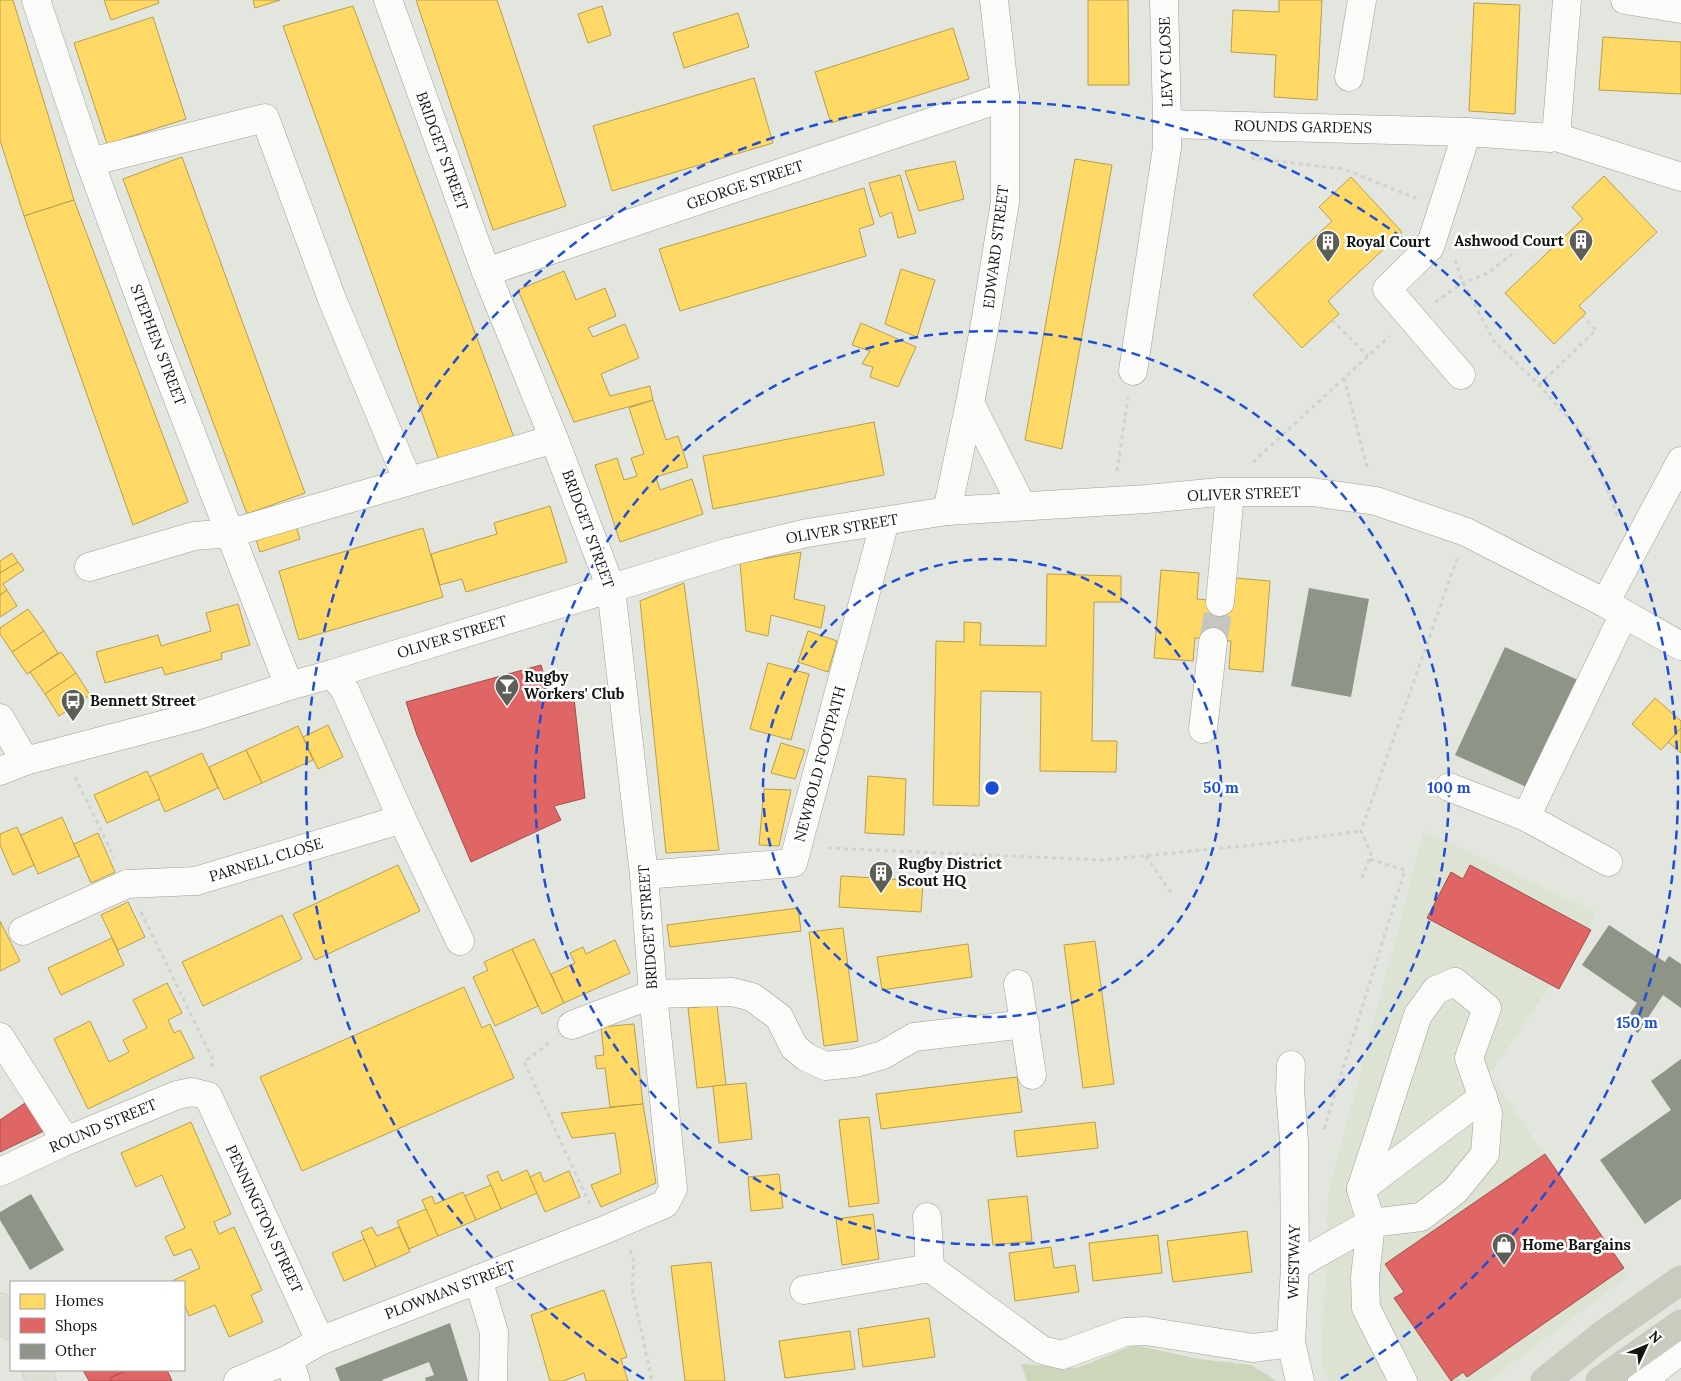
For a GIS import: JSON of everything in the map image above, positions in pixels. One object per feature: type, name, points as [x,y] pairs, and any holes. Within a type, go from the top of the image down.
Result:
[{"type":"highway","points":[[1545,1381],[1604,1334],[1681,1280]]},
{"type":"highway","points":[[1600,1381],[1681,1324]]},
{"type":"main road","points":[[0,1307],[10,1324]]},
{"type":"street","name":"STEPHEN STREET","points":[[36,0],[90,162],[159,350],[289,686]]},
{"type":"street","name":"BRIDGET STREET","points":[[388,0],[486,272],[554,439],[611,588],[644,875],[653,994],[674,1189],[665,1204]]},
{"type":"street","name":"EDWARD STREET","points":[[946,510],[970,403],[1005,202],[1004,97],[994,0]]},
{"type":"street","name":"LEVY CLOSE","points":[[1164,0],[1168,124]]},
{"type":"street","points":[[1349,77],[1362,0]]},
{"type":"street","points":[[1556,137],[1567,0]]},
{"type":"street","points":[[1625,0],[1681,9]]},
{"type":"street","name":"GEORGE STREET","points":[[486,272],[1004,97]]},
{"type":"street","points":[[90,162],[265,118],[332,299],[408,481]]},
{"type":"street","points":[[1133,372],[1167,148],[1168,124]]},
{"type":"street","name":"ROUNDS GARDENS","points":[[1168,124],[1467,132],[1556,137],[1681,177]]},
{"type":"street","points":[[1461,375],[1387,289],[1430,248],[1467,132]]},
{"type":"street","points":[[970,403],[1022,506]]},
{"type":"street","points":[[89,566],[194,536],[231,533],[554,439]]},
{"type":"street","points":[[1526,817],[1614,609],[1632,552],[1681,462]]},
{"type":"street","name":"OLIVER STREET","points":[[0,770],[26,761],[196,716],[729,552],[799,535],[946,510],[1225,493],[1312,492],[1376,501],[1466,532],[1681,646]]},
{"type":"street","points":[[1220,602],[1225,493]]},
{"type":"street","name":"NEWBOLD FOOTPATH","points":[[644,875],[794,863],[884,521]]},
{"type":"street","points":[[1203,729],[1213,642]]},
{"type":"street","points":[[332,674],[345,690],[402,819],[460,941]]},
{"type":"street","points":[[0,718],[26,761]]},
{"type":"street","points":[[1449,787],[1526,817],[1608,862]]},
{"type":"street","name":"PARNELL CLOSE","points":[[128,884],[196,881],[402,819]]},
{"type":"street","points":[[23,931],[128,884]]},
{"type":"street","points":[[1295,1266],[1371,1223],[1421,1217],[1455,1191],[1485,1154],[1488,1113],[1469,1058],[1487,1008],[1455,982],[1436,990],[1418,1015],[1361,1190],[1371,1223],[1365,1277],[1366,1308],[1403,1381]]},
{"type":"street","points":[[1018,984],[1032,1075]]},
{"type":"street","points":[[572,1025],[653,994],[732,992],[752,997],[779,1017],[794,1047],[806,1057],[825,1066],[855,1063],[883,1055],[914,1037],[1025,1024]]},
{"type":"street","points":[[0,1037],[66,1142]]},
{"type":"street","name":"WESTWAY","points":[[1291,1066],[1295,1266],[1291,1343],[1300,1381]]},
{"type":"street","name":"ROUND STREET","points":[[0,1172],[177,1095],[192,1092],[208,1096]]},
{"type":"street","name":"PENNINGTON STREET","points":[[208,1096],[320,1341]]},
{"type":"street","points":[[1361,1190],[1483,1097]]},
{"type":"street","name":"PLOWMAN STREET","points":[[238,1381],[292,1370],[320,1341],[602,1231],[665,1204]]},
{"type":"street","points":[[927,1217],[930,1268]]},
{"type":"street","points":[[804,1290],[930,1268],[1042,1350],[1062,1355],[1125,1332],[1146,1331],[1253,1348],[1291,1343]]},
{"type":"street","points":[[478,1279],[494,1332],[494,1381]]},
{"type":"street","points":[[1642,1381],[1681,1350]]},
{"type":"path","points":[[1246,157],[1344,169],[1442,209]]},
{"type":"path","points":[[1225,493],[1344,378],[1411,317],[1463,283],[1488,273],[1512,254]]},
{"type":"path","points":[[1454,257],[1463,283],[1494,341],[1539,385],[1588,440],[1632,552]]},
{"type":"path","points":[[1539,385],[1596,330],[1583,317]]},
{"type":"path","points":[[1332,320],[1368,356]]},
{"type":"path","points":[[1112,501],[1133,372]]},
{"type":"path","points":[[1344,378],[1376,501]]},
{"type":"path","points":[[1362,878],[1371,854],[1361,831],[1466,532]]},
{"type":"path","points":[[63,752],[213,1060],[208,1096]]},
{"type":"path","points":[[794,863],[820,848],[1102,860],[1272,843],[1361,831]]},
{"type":"path","points":[[1146,856],[1172,894]]},
{"type":"path","points":[[1322,1136],[1405,870],[1369,859]]},
{"type":"path","points":[[572,1025],[524,1062],[614,1256],[630,1249],[634,1261],[632,1288],[652,1381]]},
{"type":"shaded area","points":[[1424,831],[1595,912],[1590,927],[1490,1074],[1627,1277],[1489,1381],[1328,1381],[1322,1363],[1328,1195]]},
{"type":"shaded area","points":[[1134,1345],[1199,1359],[1251,1365],[1275,1381],[1027,1381],[1021,1364],[1077,1368]]},
{"type":"building: Homes","points":[[0,0],[13,0],[74,200],[24,216],[0,140]]},
{"type":"building: Homes","points":[[104,0],[158,0],[159,3],[111,20]]},
{"type":"building: Homes","points":[[253,0],[280,0],[255,8]]},
{"type":"building: Homes","points":[[416,0],[497,0],[566,206],[493,230]]},
{"type":"building: Homes","points":[[1088,0],[1128,0],[1129,85],[1088,85]]},
{"type":"building: Homes","points":[[1279,0],[1322,0],[1317,100],[1274,97],[1276,55],[1231,52],[1233,10],[1279,12]]},
{"type":"building: Homes","points":[[1474,3],[1520,5],[1515,114],[1469,111]]},
{"type":"building: Homes","points":[[353,6],[515,440],[440,463],[283,26]]},
{"type":"building: Homes","points":[[602,6],[611,35],[588,43],[578,14]]},
{"type":"building: Homes","points":[[738,13],[749,47],[684,68],[673,33]]},
{"type":"building: Homes","points":[[153,17],[186,119],[107,144],[74,43]]},
{"type":"building: Homes","points":[[953,28],[969,79],[831,123],[815,72]]},
{"type":"building: Homes","points":[[1603,37],[1681,42],[1681,94],[1599,90]]},
{"type":"building: Homes","points":[[754,78],[773,143],[612,191],[593,126]]},
{"type":"building: Homes","points":[[182,157],[305,493],[247,514],[123,179]]},
{"type":"building: Homes","points":[[1075,159],[1112,165],[1062,449],[1025,440]]},
{"type":"building: Homes","points":[[955,161],[964,199],[919,211],[905,171]]},
{"type":"building: Homes","points":[[900,175],[916,233],[898,238],[892,212],[880,217],[869,183]]},
{"type":"building: Homes","name":"Ashwood Court","points":[[1604,176],[1657,232],[1579,306],[1586,313],[1554,344],[1505,293],[1583,219],[1572,207]]},
{"type":"building: Homes","name":"Royal Court","points":[[1351,177],[1402,232],[1328,301],[1339,314],[1302,348],[1253,295],[1332,221],[1319,207]]},
{"type":"building: Homes","points":[[864,188],[874,224],[859,229],[866,256],[680,311],[659,249]]},
{"type":"building: Homes","points":[[74,200],[188,502],[133,525],[24,216]]},
{"type":"building: Homes","points":[[901,269],[935,280],[917,337],[885,324]]},
{"type":"building: Homes","points":[[564,271],[576,300],[605,288],[616,316],[588,328],[593,337],[625,324],[639,358],[601,374],[610,396],[650,386],[653,400],[574,422],[518,290]]},
{"type":"building: Homes","points":[[861,323],[916,347],[898,387],[870,377],[873,367],[862,364],[870,351],[852,345]]},
{"type":"building: Homes","points":[[653,400],[666,440],[678,436],[688,467],[656,477],[660,490],[692,479],[703,514],[620,542],[595,465],[617,458],[624,480],[637,476],[631,458],[644,454],[629,408]]},
{"type":"building: Homes","points":[[874,422],[884,475],[713,509],[703,456]]},
{"type":"building: Homes","points":[[550,506],[567,562],[466,592],[462,579],[440,585],[431,554],[497,534],[494,523]]},
{"type":"building: Homes","points":[[295,523],[300,539],[260,552],[253,530]]},
{"type":"building: Homes","points":[[423,528],[443,597],[299,640],[279,571]]},
{"type":"building: Homes","points":[[801,552],[794,599],[825,606],[821,628],[771,615],[768,636],[746,631],[740,563]]},
{"type":"building: Homes","points":[[12,553],[18,562],[0,573],[0,561]]},
{"type":"building: Homes","points":[[18,562],[24,570],[3,584],[7,590],[0,595],[0,573]]},
{"type":"building: Homes","points":[[1161,570],[1199,573],[1197,599],[1233,602],[1235,578],[1270,581],[1263,672],[1229,669],[1231,641],[1195,638],[1193,661],[1154,658]]},
{"type":"building: Homes","points":[[1047,574],[1121,576],[1121,602],[1094,602],[1092,741],[1117,741],[1116,772],[1040,771],[1041,692],[981,691],[979,806],[933,805],[936,641],[964,642],[964,622],[981,623],[980,645],[1046,646]]},
{"type":"building: Homes","points":[[684,583],[719,850],[666,853],[640,601]]},
{"type":"building: Homes","points":[[7,590],[17,606],[0,617],[0,595]]},
{"type":"building: Homes","points":[[238,604],[250,645],[221,653],[222,659],[165,675],[162,667],[105,683],[96,652],[158,635],[161,646],[211,631],[206,613]]},
{"type":"building: Homes","points":[[28,609],[44,631],[12,652],[0,634],[0,628]]},
{"type":"building: Homes","points":[[44,631],[58,653],[27,674],[12,652]]},
{"type":"building: Homes","points":[[808,631],[837,641],[828,672],[798,662]]},
{"type":"building: Homes","points":[[61,652],[76,673],[45,694],[30,672]]},
{"type":"building: Homes","points":[[768,663],[809,674],[791,740],[750,729]]},
{"type":"building: Homes","points":[[76,673],[90,695],[59,716],[45,694]]},
{"type":"building: Homes","points":[[1655,698],[1681,721],[1681,728],[1661,750],[1632,724]]},
{"type":"building: Homes","points":[[328,725],[343,757],[318,769],[303,737]]},
{"type":"building: Homes","points":[[298,726],[313,760],[262,783],[246,750]]},
{"type":"building: Homes","points":[[1681,728],[1681,753],[1668,742]]},
{"type":"building: Homes","points":[[781,743],[805,750],[795,779],[771,773]]},
{"type":"building: Homes","points":[[246,750],[262,783],[224,800],[209,767]]},
{"type":"building: Homes","points":[[202,753],[218,788],[165,812],[149,777]]},
{"type":"building: Homes","points":[[147,771],[160,799],[107,823],[94,795]]},
{"type":"building: Homes","points":[[868,776],[906,779],[904,835],[865,833]]},
{"type":"building: Homes","points":[[764,789],[791,790],[779,846],[759,845]]},
{"type":"building: Homes","points":[[62,817],[79,856],[38,874],[21,835]]},
{"type":"building: Homes","points":[[17,827],[34,865],[13,875],[0,845],[0,834]]},
{"type":"building: Homes","points":[[98,833],[115,872],[91,883],[74,844]]},
{"type":"building: Homes","points":[[398,865],[420,911],[315,960],[293,914]]},
{"type":"building: Homes","name":"Rugby District Scout HQ","points":[[841,876],[923,881],[921,912],[839,907]]},
{"type":"building: Homes","points":[[128,902],[145,937],[118,950],[101,915]]},
{"type":"building: Homes","points":[[798,908],[801,931],[670,947],[667,925]]},
{"type":"building: Homes","points":[[282,915],[302,959],[203,1006],[182,962]]},
{"type":"building: Homes","points":[[0,921],[20,961],[0,971]]},
{"type":"building: Homes","points":[[843,928],[858,1041],[824,1046],[809,932]]},
{"type":"building: Homes","points":[[112,938],[124,965],[61,995],[48,968]]},
{"type":"building: Homes","points":[[534,939],[564,1003],[542,1014],[512,949]]},
{"type":"building: Homes","points":[[615,940],[630,973],[564,1003],[551,974],[575,963],[570,953],[583,947],[586,954]]},
{"type":"building: Homes","points":[[1095,941],[1114,1084],[1083,1088],[1064,945]]},
{"type":"building: Homes","points":[[968,944],[972,977],[882,990],[877,957]]},
{"type":"building: Homes","points":[[512,949],[538,1006],[495,1026],[473,977],[488,970],[484,962]]},
{"type":"building: Homes","points":[[167,983],[182,1013],[168,1020],[174,1033],[180,1030],[194,1058],[88,1109],[54,1039],[90,1021],[109,1062],[129,1052],[123,1040],[147,1028],[133,1000]]},
{"type":"building: Homes","points":[[464,987],[482,1028],[490,1024],[514,1078],[302,1171],[260,1077]]},
{"type":"building: Homes","points":[[717,1005],[726,1085],[697,1088],[688,1008]]},
{"type":"building: Homes","points":[[634,1024],[643,1104],[610,1107],[605,1068],[597,1069],[595,1056],[604,1055],[601,1027]]},
{"type":"building: Homes","points":[[1017,1077],[1022,1112],[881,1129],[876,1094]]},
{"type":"building: Homes","points":[[746,1083],[752,1139],[719,1143],[713,1086]]},
{"type":"building: Homes","points":[[643,1104],[656,1183],[601,1207],[591,1185],[621,1173],[615,1133],[572,1138],[561,1113]]},
{"type":"building: Homes","points":[[869,1117],[879,1203],[849,1207],[839,1120]]},
{"type":"building: Homes","points":[[191,1122],[231,1214],[214,1222],[219,1234],[234,1227],[262,1290],[251,1295],[263,1322],[229,1337],[215,1305],[189,1316],[185,1306],[185,1281],[174,1280],[200,1268],[191,1249],[174,1256],[165,1237],[185,1228],[162,1175],[136,1187],[121,1153]]},
{"type":"building: Homes","points":[[1095,1122],[1098,1148],[1017,1157],[1014,1131]]},
{"type":"building: Homes","points":[[527,1170],[537,1193],[501,1209],[487,1176],[498,1171],[502,1181]]},
{"type":"building: Homes","points":[[569,1171],[580,1197],[545,1212],[530,1177],[540,1172],[544,1182]]},
{"type":"building: Homes","points":[[779,1174],[783,1208],[751,1211],[748,1177]]},
{"type":"building: Homes","points":[[491,1185],[501,1209],[476,1220],[465,1196]]},
{"type":"building: Homes","points":[[463,1192],[476,1220],[438,1236],[422,1200],[432,1196],[435,1204]]},
{"type":"building: Homes","points":[[1027,1196],[1032,1241],[993,1245],[988,1200]]},
{"type":"building: Homes","points":[[426,1209],[438,1236],[409,1249],[397,1221]]},
{"type":"building: Homes","points":[[873,1214],[879,1259],[842,1265],[836,1219]]},
{"type":"building: Homes","points":[[372,1227],[377,1236],[399,1227],[410,1252],[376,1267],[361,1232]]},
{"type":"building: Homes","points":[[1247,1231],[1252,1272],[1173,1282],[1167,1241]]},
{"type":"building: Homes","points":[[1158,1235],[1162,1273],[1093,1281],[1089,1243]]},
{"type":"building: Homes","points":[[364,1239],[376,1267],[344,1281],[332,1253]]},
{"type":"building: Homes","points":[[1051,1247],[1054,1268],[1075,1265],[1079,1292],[1015,1301],[1009,1253]]},
{"type":"building: Homes","points":[[711,1262],[725,1381],[685,1381],[671,1266]]},
{"type":"building: Homes","points":[[604,1290],[627,1357],[621,1359],[628,1381],[586,1381],[584,1373],[563,1381],[550,1381],[531,1315]]},
{"type":"building: Homes","points":[[929,1318],[935,1357],[863,1367],[858,1329]]},
{"type":"building: Homes","points":[[850,1331],[855,1369],[785,1378],[779,1341]]},
{"type":"building: Shops","points":[[541,665],[552,702],[574,698],[585,798],[554,806],[561,820],[471,862],[417,735],[406,702]]},
{"type":"building: Shops","points":[[1470,865],[1591,930],[1559,989],[1427,918],[1451,872],[1463,879]]},
{"type":"building: Shops","points":[[28,1101],[46,1130],[0,1152],[0,1120]]},
{"type":"building: Shops","name":"Home Bargains","points":[[1545,1154],[1624,1268],[1467,1377],[1463,1372],[1451,1381],[1394,1298],[1404,1292],[1385,1264]]},
{"type":"building: Shops","points":[[84,1371],[135,1371],[117,1381],[89,1381]]},
{"type":"building: Shops","points":[[125,1371],[167,1371],[172,1381],[111,1381],[110,1378]]},
{"type":"building: Other","points":[[1309,588],[1369,599],[1351,697],[1291,686]]},
{"type":"building: Other","points":[[1505,647],[1578,680],[1529,788],[1455,755]]},
{"type":"building: Other","points":[[1609,925],[1665,962],[1669,956],[1681,964],[1681,1008],[1663,995],[1638,1033],[1623,1023],[1637,1003],[1582,965]]},
{"type":"building: Other","points":[[1681,1059],[1681,1199],[1645,1224],[1600,1160],[1671,1110],[1651,1081]]},
{"type":"building: Other","points":[[31,1194],[64,1250],[30,1270],[0,1220],[0,1212]]},
{"type":"building: Other","points":[[450,1323],[468,1381],[426,1381],[425,1378],[434,1375],[429,1362],[383,1381],[340,1381],[335,1368]]},
{"type":"tunnel","points":[[1213,642],[1220,602]]},
{"type":"place","name":"Ashwood Court","points":[[1581,262]]},
{"type":"place","name":"Royal Court","points":[[1328,263]]},
{"type":"place","name":"Rugby Workers' Club","points":[[507,707]]},
{"type":"place","name":"Bennett Street","points":[[73,722]]},
{"type":"place","name":"Rugby District Scout HQ","points":[[881,894]]},
{"type":"place","name":"Home Bargains","points":[[1504,1266]]}]
